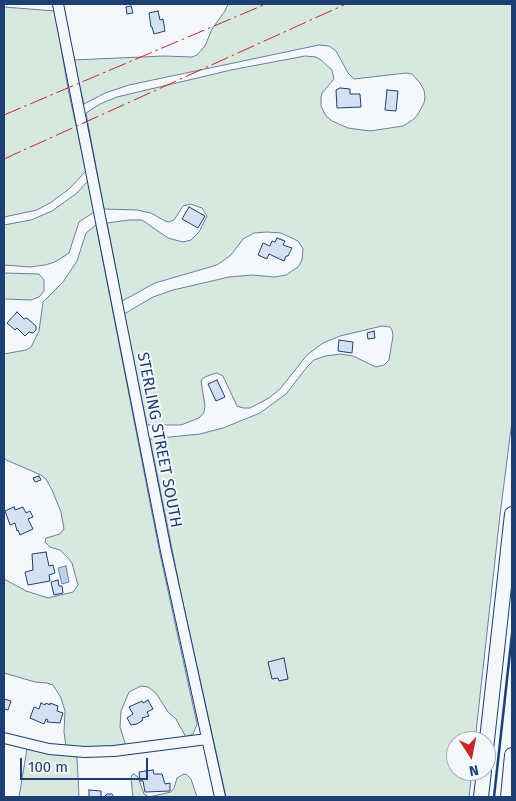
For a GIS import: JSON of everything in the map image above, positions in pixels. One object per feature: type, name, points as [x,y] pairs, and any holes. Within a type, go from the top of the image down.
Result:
[{"type":"highway","points":[[488,731],[512,514]]},
{"type":"highway","points":[[508,797],[512,756]]},
{"type":"highway","points":[[481,797],[483,781]]},
{"type":"street","name":"STERLING STREET SOUTH","points":[[58,4],[166,552],[220,797]]},
{"type":"street","points":[[4,738],[49,749],[85,752],[127,750],[207,739]]},
{"type":"shaded area","points":[[228,4],[512,4],[512,421],[476,731],[446,731],[446,781],[471,781],[469,797],[226,797],[181,594],[150,439],[200,434],[223,428],[260,413],[286,394],[314,360],[325,356],[341,354],[353,356],[376,367],[384,365],[389,360],[393,336],[392,330],[390,327],[382,326],[340,336],[323,343],[307,355],[280,389],[269,398],[250,408],[237,406],[223,376],[217,373],[210,375],[201,381],[205,406],[204,412],[199,418],[181,425],[147,425],[124,314],[153,297],[173,290],[229,277],[252,275],[274,277],[286,275],[298,267],[302,260],[303,249],[298,241],[281,233],[254,233],[243,239],[231,255],[217,265],[155,283],[122,301],[107,223],[142,220],[168,238],[183,242],[191,240],[199,232],[207,216],[202,208],[191,204],[183,206],[174,220],[169,222],[151,213],[137,210],[104,209],[86,113],[100,104],[117,97],[231,70],[305,56],[316,57],[332,70],[334,79],[322,93],[321,106],[326,116],[332,121],[348,128],[370,131],[403,126],[418,114],[425,97],[424,90],[412,74],[406,73],[354,79],[348,73],[336,51],[329,46],[319,45],[129,85],[105,93],[84,104],[73,60],[164,56],[192,57],[197,55],[205,46],[212,29]]},
{"type":"shaded area","points":[[4,7],[55,11],[68,89],[86,171],[69,189],[50,203],[37,210],[4,217]]},
{"type":"shaded area","points":[[88,181],[94,212],[79,222],[69,253],[55,262],[45,265],[30,267],[4,265],[4,225],[31,220],[52,211],[77,193]]},
{"type":"shaded area","points":[[96,225],[160,554],[197,724],[193,734],[186,737],[176,719],[168,712],[156,693],[148,687],[141,686],[129,692],[121,711],[120,727],[126,746],[92,748],[66,747],[64,732],[65,711],[61,698],[53,685],[4,673],[4,579],[26,591],[48,598],[73,592],[78,585],[72,563],[60,550],[50,547],[45,542],[46,538],[60,534],[64,529],[61,512],[46,479],[4,459],[4,354],[26,350],[31,347],[39,331],[43,302],[63,282],[77,261],[86,233]]},
{"type":"shaded area","points":[[4,273],[39,274],[44,280],[44,291],[39,297],[31,300],[4,299]]},
{"type":"shaded area","points":[[27,749],[77,757],[79,797],[19,797]]},
{"type":"shaded area","points":[[134,774],[138,777],[144,794],[149,797],[133,797],[131,778]]},
{"type":"shaded area","points":[[186,774],[191,779],[197,797],[149,797],[171,792],[177,778]]},
{"type":"water","points":[[66,566],[69,582],[62,584],[58,568]]},
{"type":"building","points":[[131,6],[133,13],[127,14],[126,7]]},
{"type":"building","points":[[158,11],[160,20],[163,19],[165,31],[154,34],[149,13]]},
{"type":"building","points":[[340,88],[350,89],[350,94],[360,94],[361,107],[337,108],[336,90]]},
{"type":"building","points":[[387,90],[398,91],[396,111],[385,110]]},
{"type":"building","points":[[189,207],[205,216],[198,228],[182,219]]},
{"type":"building","points":[[277,238],[285,241],[283,245],[292,248],[284,261],[269,254],[267,259],[258,255],[263,243],[270,246],[272,241],[275,242]]},
{"type":"building","points":[[17,312],[36,326],[36,330],[33,333],[29,332],[25,336],[17,328],[15,330],[7,323]]},
{"type":"building","points":[[374,331],[375,338],[368,339],[367,333]]},
{"type":"building","points":[[339,340],[353,342],[352,353],[338,351]]},
{"type":"building","points":[[217,380],[225,397],[216,401],[208,384]]},
{"type":"building","points":[[39,476],[41,480],[35,482],[33,478]]},
{"type":"building","points":[[14,507],[15,510],[23,507],[26,513],[30,511],[33,517],[28,519],[33,529],[20,535],[15,523],[10,525],[5,511]]},
{"type":"building","points":[[46,552],[49,566],[53,565],[55,573],[49,575],[50,581],[28,585],[25,572],[33,570],[32,554]]},
{"type":"building","points":[[58,580],[59,586],[62,586],[63,593],[54,595],[51,582]]},
{"type":"building","points":[[284,658],[288,679],[279,681],[278,678],[272,679],[268,662]]},
{"type":"building","points":[[4,699],[11,701],[8,710],[4,709]]},
{"type":"building","points":[[148,700],[153,709],[147,712],[149,716],[142,718],[143,720],[137,724],[131,725],[127,718],[133,714],[129,707]]},
{"type":"building","points":[[41,703],[50,705],[50,703],[58,706],[57,711],[63,713],[60,723],[47,722],[48,720],[46,719],[44,724],[30,718],[34,707],[39,709]]},
{"type":"building","points":[[153,770],[154,774],[162,774],[165,784],[170,783],[170,791],[145,792],[143,781],[140,781],[139,772]]},
{"type":"building","points":[[89,790],[101,791],[101,797],[89,797]]},
{"type":"building","points":[[107,794],[112,794],[114,797],[104,797]]},
{"type":"wall","points":[[494,797],[512,634]]},
{"type":"power","points":[[4,115],[266,4]]},
{"type":"power","points":[[4,159],[346,4]]}]
